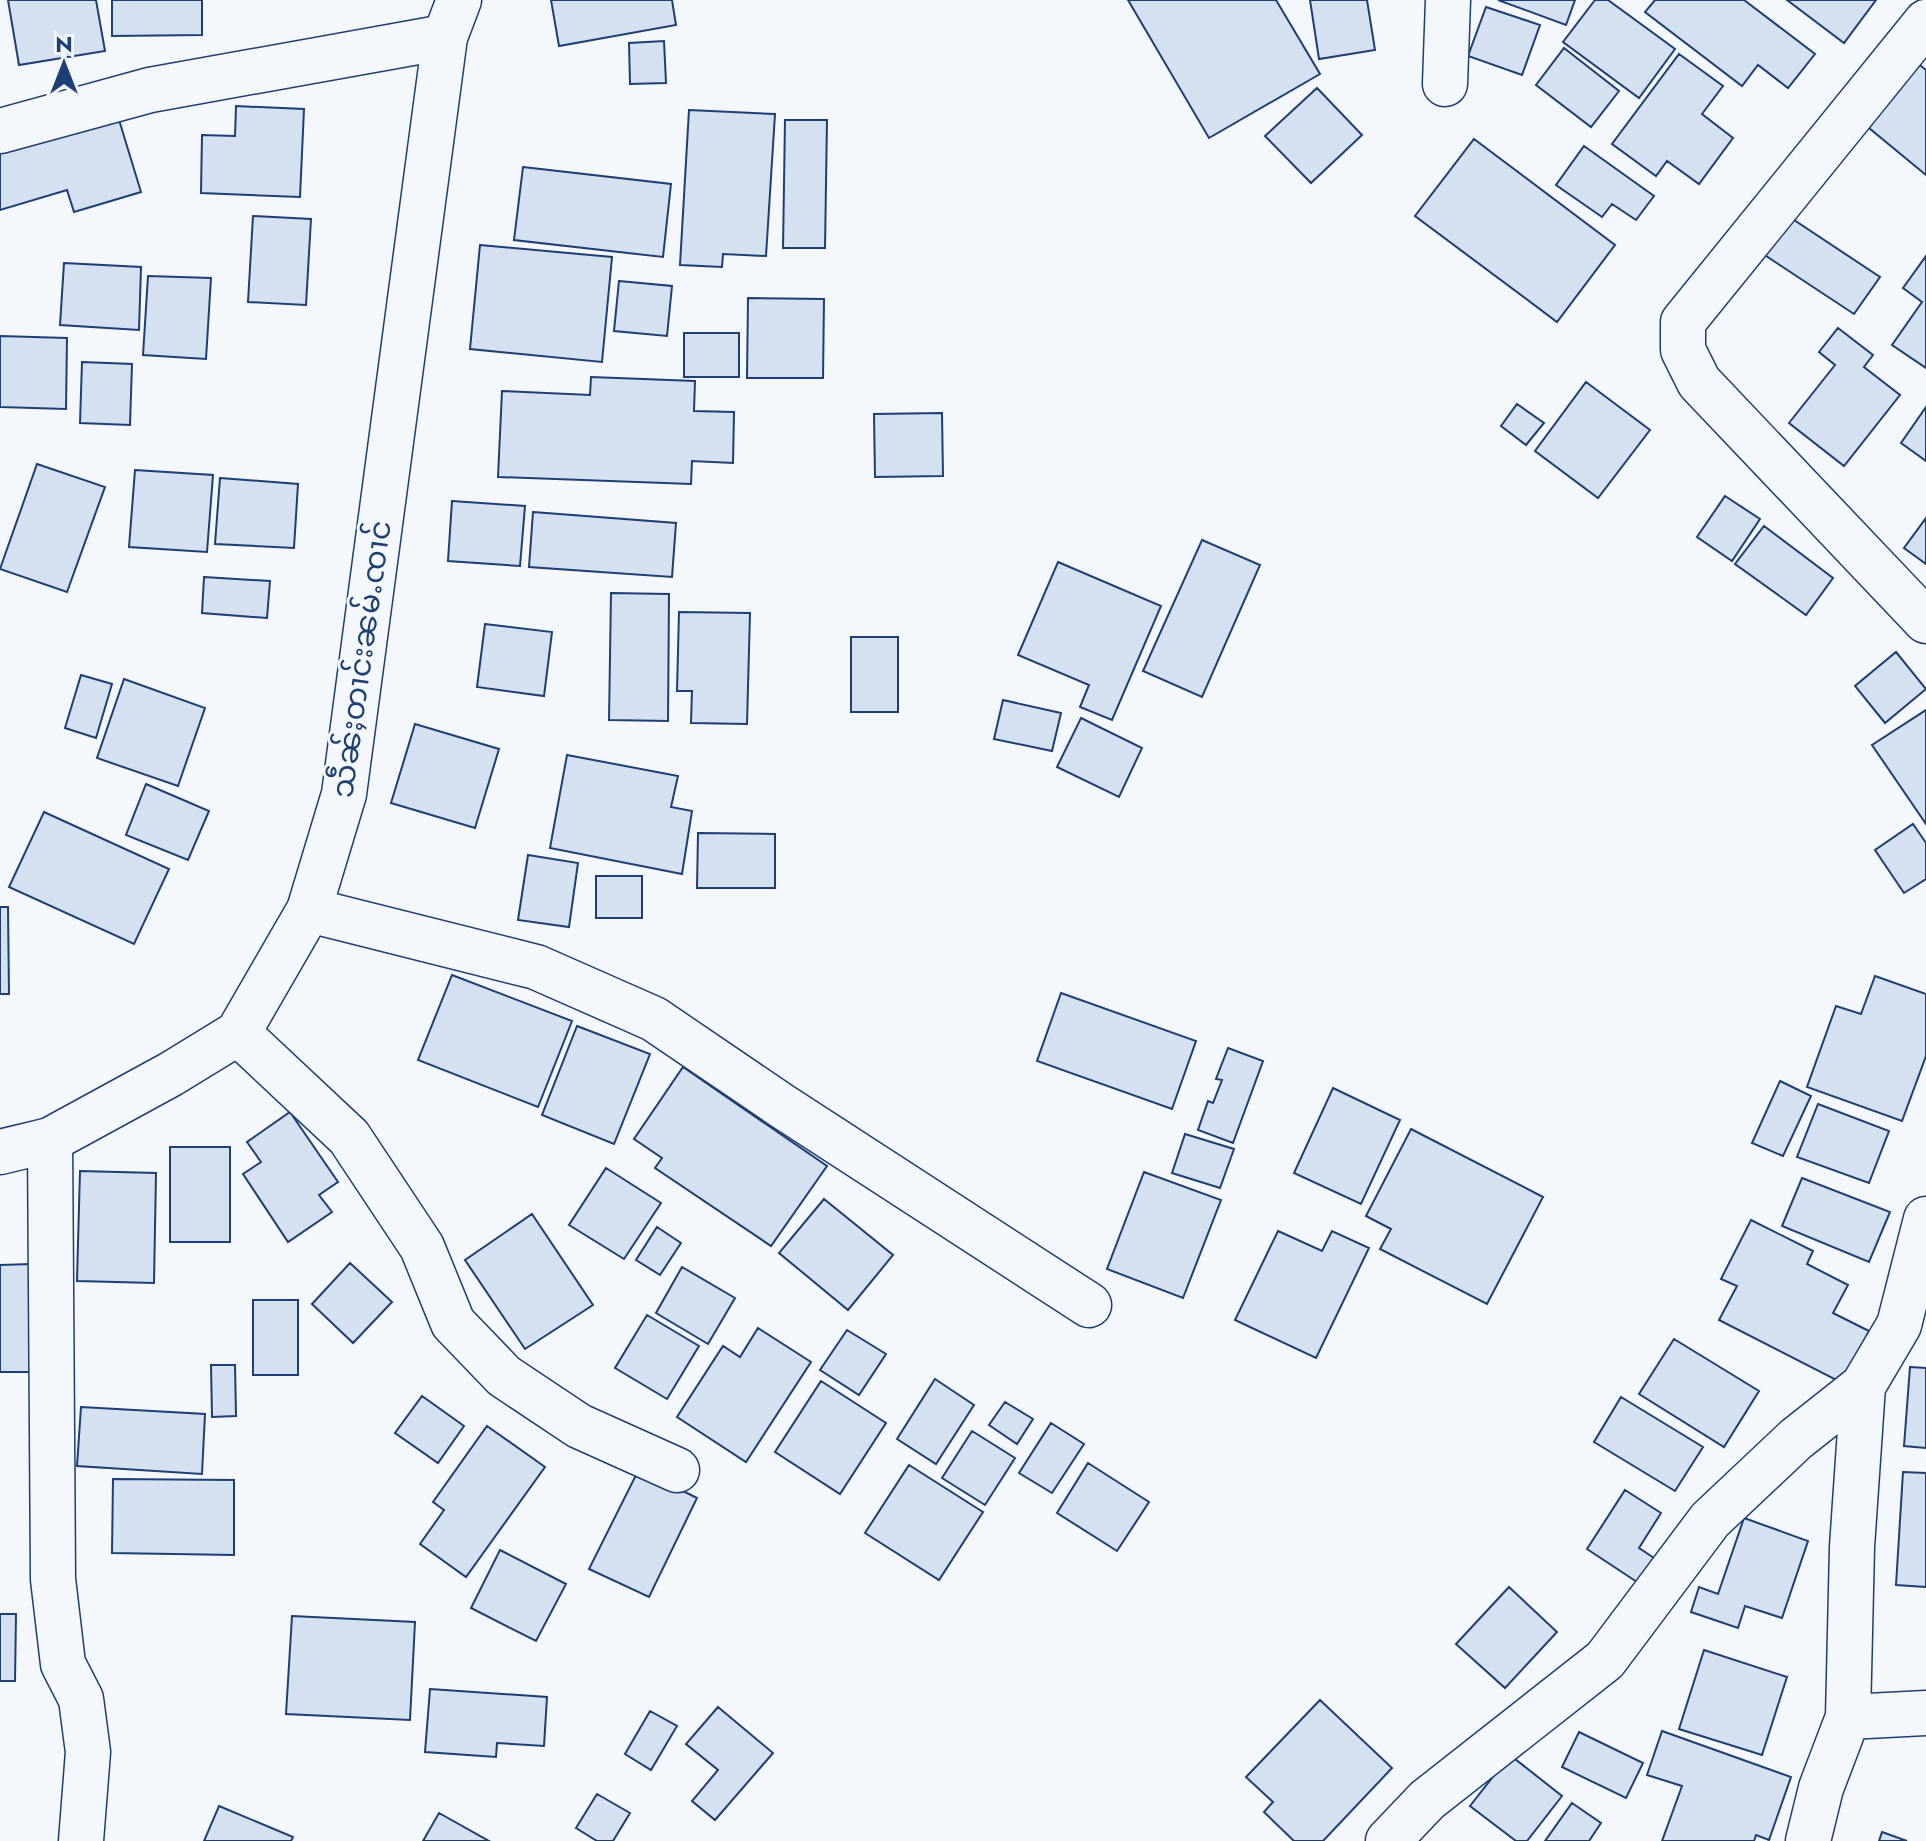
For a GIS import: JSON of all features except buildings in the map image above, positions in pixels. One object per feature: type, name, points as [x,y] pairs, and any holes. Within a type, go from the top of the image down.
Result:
[{"type":"main road","points":[[1445,84],[1448,0]]},
{"type":"main road","points":[[0,131],[150,90],[452,18]]},
{"type":"main road","name":"သဵၼ်ႈတၢင်းၼမ်ႉၸၢင်","points":[[0,1152],[50,1140],[171,1074],[238,1033],[309,910],[344,794],[452,18]]},
{"type":"main road","points":[[1926,22],[1683,322],[1683,350],[1699,382],[1926,621]]},
{"type":"main road","points":[[309,910],[536,967],[654,1019],[1089,1305]]},
{"type":"main road","points":[[238,1033],[349,1137],[422,1247],[453,1323],[504,1376],[579,1426],[677,1470]]},
{"type":"main road","points":[[50,1140],[53,1579],[63,1664],[81,1699],[88,1752],[81,1841]]},
{"type":"main road","points":[[1388,1841],[1427,1800],[1605,1660],[1710,1520],[1796,1439],[1863,1386],[1899,1325],[1926,1219]]},
{"type":"main road","points":[[1808,1841],[1821,1788],[1848,1717],[1852,1547],[1863,1386]]},
{"type":"main road","points":[[1848,1717],[1926,1713]]}]
